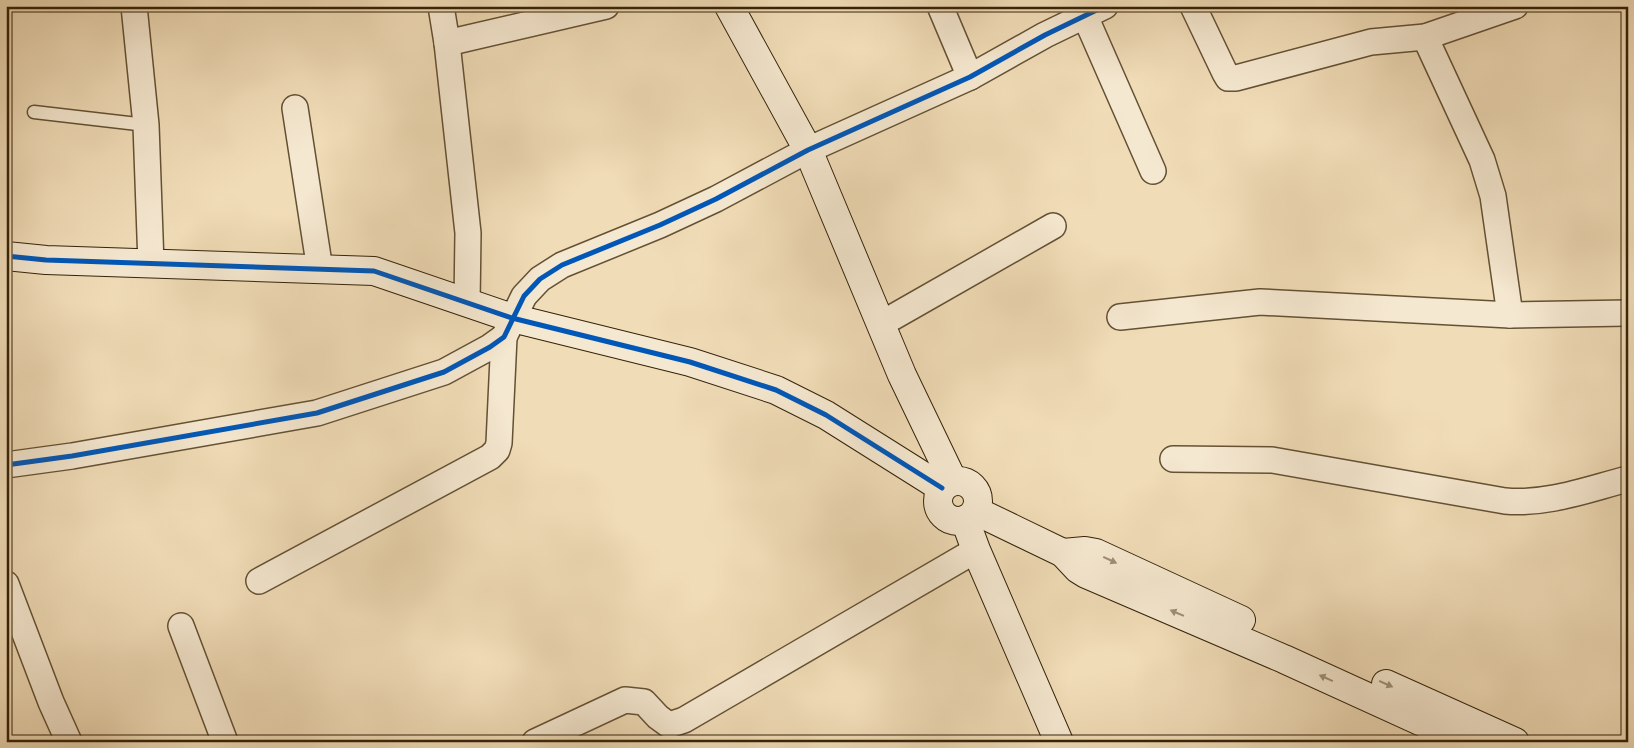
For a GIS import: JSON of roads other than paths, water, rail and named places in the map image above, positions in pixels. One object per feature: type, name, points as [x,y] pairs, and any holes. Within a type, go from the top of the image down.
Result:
[{"type":"street","points":[[134,6],[146,125],[151,264]]},
{"type":"street","points":[[441,6],[447,43],[468,233],[467,303]]},
{"type":"street","points":[[447,43],[606,6]]},
{"type":"street","points":[[729,6],[808,150],[948,485]]},
{"type":"street","points":[[940,6],[970,77]]},
{"type":"street","points":[[1193,6],[1228,78],[1236,78],[1371,42],[1425,37],[1515,6]]},
{"type":"street","points":[[6,466],[317,413],[444,372],[490,347],[508,328],[524,296],[540,279],[562,265],[660,225],[808,150],[970,77],[1045,35],[1095,11],[1153,171]]},
{"type":"street","points":[[1425,37],[1482,160],[1493,196],[1510,315]]},
{"type":"street","points":[[295,108],[320,270]]},
{"type":"street","points":[[881,324],[1053,226]]},
{"type":"street","points":[[6,256],[46,260],[374,272],[467,303],[508,328],[690,362],[776,390],[826,415],[948,485],[966,482],[972,486],[978,498],[978,505],[970,516],[976,550],[1058,742]]},
{"type":"street","points":[[1120,316],[1260,302],[1510,315],[1628,312]]},
{"type":"street","points":[[259,581],[490,457],[497,450],[508,328]]},
{"type":"street","points":[[1173,459],[1272,460],[1505,502],[1522,503],[1539,501],[1628,479]]},
{"type":"street","points":[[970,516],[1063,553],[1086,551],[1096,553],[1515,742]]},
{"type":"street","points":[[535,742],[625,700],[644,702],[658,717],[669,724],[684,720],[976,550]]},
{"type":"street","points":[[1063,553],[1078,570],[1086,574],[1284,658],[1466,742]]},
{"type":"street","points":[[6,584],[51,702],[69,742]]},
{"type":"street","points":[[181,626],[225,742]]},
{"type":"lane","points":[[34,112],[146,125]]}]
